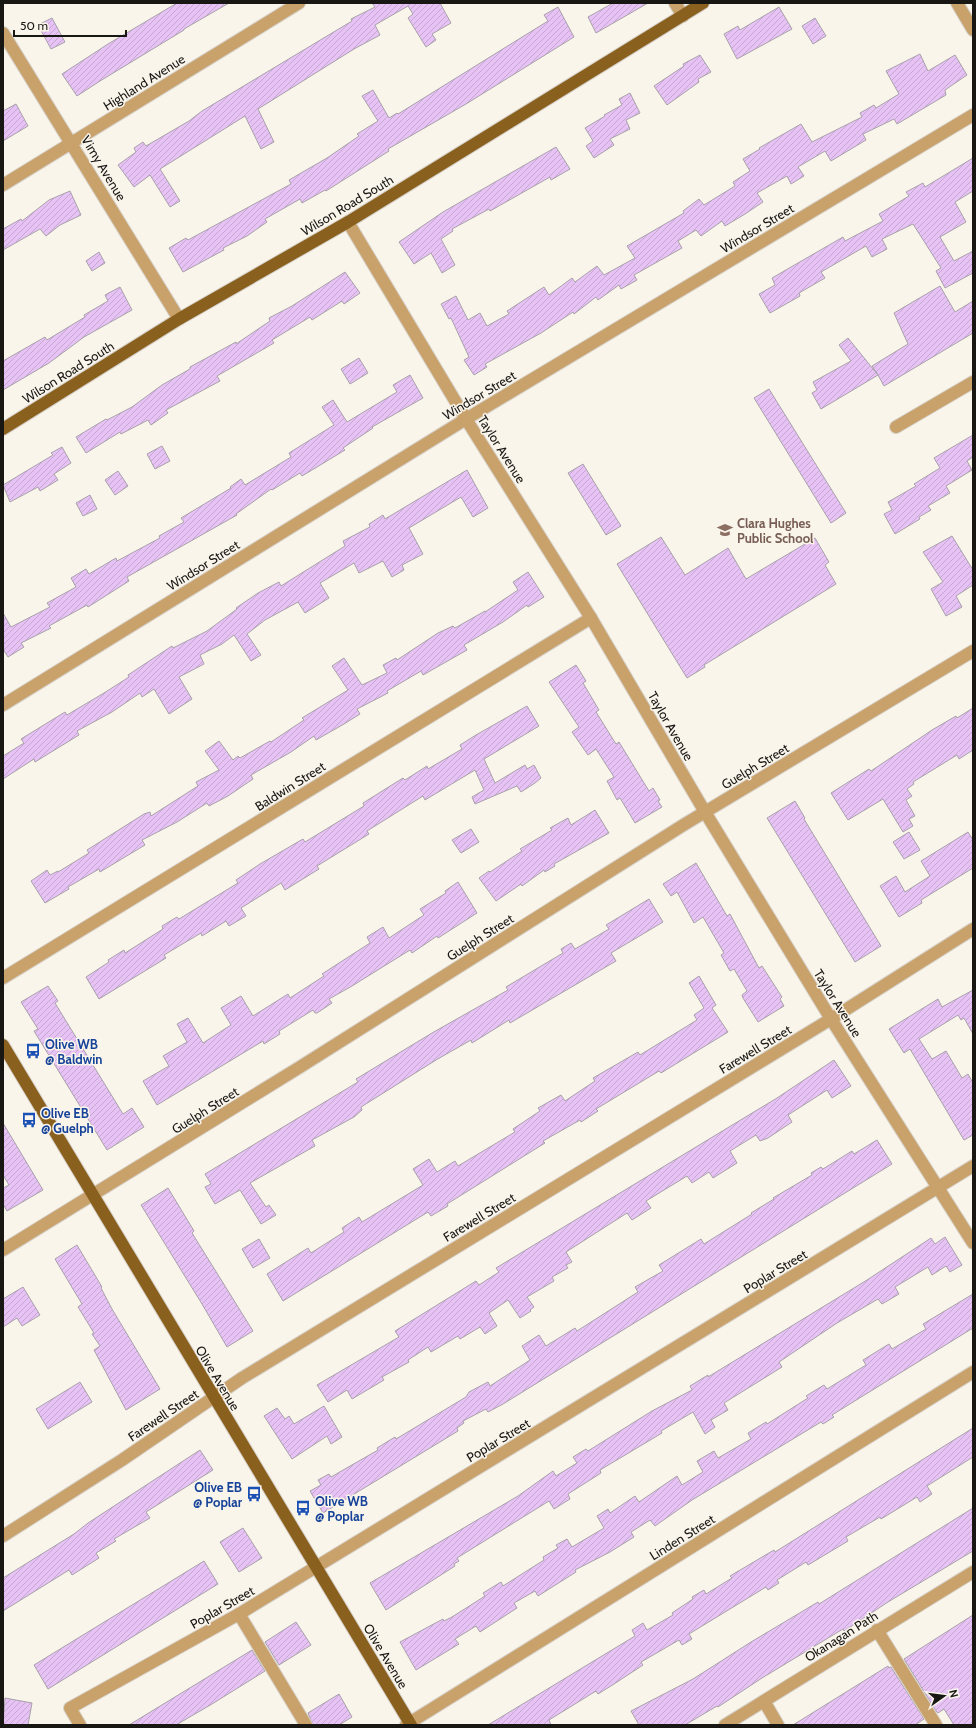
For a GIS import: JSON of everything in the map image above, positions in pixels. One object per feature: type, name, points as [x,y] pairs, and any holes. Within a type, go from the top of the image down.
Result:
[{"type":"main road","name":"Wilson Road South","points":[[3,429],[179,319],[348,222],[703,3]]},
{"type":"main road","name":"Olive Avenue","points":[[3,1045],[409,1724]]},
{"type":"street","name":"Highland Avenue","points":[[3,186],[72,142],[300,3]]},
{"type":"street","points":[[675,3],[683,16]]},
{"type":"street","points":[[957,3],[973,30]]},
{"type":"street","name":"Vimy Avenue","points":[[3,32],[72,142],[179,319]]},
{"type":"street","name":"Windsor Street","points":[[3,705],[466,419],[973,115]]},
{"type":"street","name":"Taylor Avenue","points":[[348,222],[466,419],[591,618],[705,812],[831,1019],[973,1243]]},
{"type":"street","points":[[896,427],[973,382]]},
{"type":"street","name":"Baldwin Street","points":[[3,978],[591,618]]},
{"type":"street","name":"Guelph Street","points":[[3,1250],[93,1196],[705,812],[973,651]]},
{"type":"street","name":"Farewell Street","points":[[3,1536],[122,1460],[213,1397],[831,1019],[973,929]]},
{"type":"street","name":"Poplar Street","points":[[80,1725],[70,1708],[239,1614],[938,1189],[973,1166]]},
{"type":"street","name":"Linden Street","points":[[409,1724],[973,1372]]},
{"type":"street","name":"Okanagan Path","points":[[725,1725],[973,1572]]},
{"type":"street","points":[[239,1614],[306,1725]]},
{"type":"street","points":[[877,1630],[936,1725]]},
{"type":"street","points":[[764,1701],[778,1725]]},
{"type":"building","points":[[177,3],[229,3],[184,29],[77,96],[62,74],[108,44]]},
{"type":"building","points":[[372,3],[440,3],[451,23],[432,34],[436,40],[426,47],[408,18],[413,14],[408,6],[375,25],[380,35],[354,49],[258,109],[274,142],[261,149],[245,116],[160,169],[180,201],[170,207],[150,175],[134,187],[118,165],[136,152],[134,148],[143,142],[146,146],[189,121],[202,111],[352,21],[351,19],[375,7]]},
{"type":"building","points":[[613,3],[648,3],[596,33],[588,17]]},
{"type":"building","points":[[558,7],[574,37],[466,104],[388,149],[389,151],[326,191],[325,190],[302,203],[300,199],[265,219],[267,222],[247,236],[223,248],[224,250],[183,272],[169,248],[186,238],[188,240],[291,184],[289,180],[327,158],[359,136],[357,134],[378,121],[362,96],[373,90],[389,118],[397,113],[398,114],[548,21],[544,15]]},
{"type":"building","points":[[779,7],[792,29],[737,59],[724,34],[738,26],[740,30]]},
{"type":"building","points":[[52,18],[65,42],[51,49],[38,25]]},
{"type":"building","points":[[815,18],[826,36],[813,44],[802,26]]},
{"type":"building","points":[[920,54],[928,71],[955,55],[967,75],[945,90],[946,95],[897,124],[894,119],[863,134],[866,140],[831,161],[825,151],[798,167],[804,176],[791,184],[787,176],[757,193],[763,202],[745,214],[725,226],[722,221],[701,236],[696,230],[678,241],[682,248],[634,275],[637,280],[621,289],[619,285],[598,300],[596,297],[574,314],[573,312],[541,333],[485,364],[487,367],[474,375],[464,360],[469,357],[451,318],[449,319],[441,304],[456,296],[468,320],[480,313],[487,326],[509,314],[507,311],[544,287],[549,295],[572,278],[575,282],[597,266],[604,275],[635,258],[627,246],[684,213],[683,211],[699,199],[704,205],[735,186],[733,182],[750,171],[743,159],[760,149],[759,148],[801,124],[812,142],[862,117],[860,113],[874,105],[876,108],[899,94],[886,71]]},
{"type":"building","points":[[700,55],[711,72],[698,79],[699,82],[667,105],[654,86],[684,66],[683,64]]},
{"type":"building","points":[[630,93],[640,113],[626,120],[630,129],[610,139],[614,145],[594,158],[586,146],[593,141],[585,128],[622,105],[619,99]]},
{"type":"building","points":[[16,104],[28,126],[3,141],[3,111]]},
{"type":"building","points":[[556,147],[570,169],[551,180],[550,177],[490,211],[489,209],[452,229],[453,231],[441,239],[455,265],[442,273],[431,253],[414,264],[399,242],[443,212]]},
{"type":"building","points":[[973,158],[973,191],[955,202],[966,222],[940,237],[954,261],[973,251],[973,273],[945,288],[936,271],[941,268],[913,224],[882,239],[887,249],[872,257],[866,246],[821,272],[825,278],[799,293],[800,296],[770,313],[759,294],[775,285],[772,278],[843,237],[845,241],[883,221],[879,214],[909,196],[906,192],[923,183],[925,187]]},
{"type":"building","points":[[70,191],[81,215],[60,225],[46,236],[40,229],[3,250],[3,229],[21,219],[22,221],[49,200]]},
{"type":"building","points":[[99,252],[105,263],[92,271],[86,261]]},
{"type":"building","points":[[345,272],[360,293],[344,304],[342,301],[312,320],[310,317],[272,340],[274,343],[217,376],[220,381],[166,410],[168,413],[151,425],[148,420],[121,434],[120,432],[86,453],[76,437],[106,419],[107,420],[132,407],[162,385],[190,369],[190,367],[236,342],[236,344],[270,321],[269,318],[292,306]]},
{"type":"building","points":[[940,286],[955,312],[973,301],[973,333],[884,386],[872,366],[908,344],[894,313]]},
{"type":"building","points":[[120,287],[132,310],[84,337],[49,363],[3,390],[3,361],[45,337],[47,340],[85,317],[84,315],[108,301],[105,295]]},
{"type":"building","points":[[848,338],[878,375],[821,409],[812,393],[817,390],[813,382],[851,361],[839,345]]},
{"type":"building","points":[[359,358],[368,373],[350,384],[341,369]]},
{"type":"building","points":[[410,375],[423,398],[372,427],[373,428],[343,448],[345,450],[317,467],[302,476],[300,473],[272,490],[271,489],[236,514],[237,515],[127,577],[129,581],[88,607],[87,605],[49,626],[51,628],[21,643],[24,647],[8,657],[3,649],[3,613],[11,627],[50,607],[47,603],[76,587],[71,578],[86,569],[89,574],[116,558],[117,561],[160,538],[159,536],[184,522],[181,518],[231,488],[230,487],[241,479],[245,485],[291,457],[289,453],[334,425],[322,407],[333,400],[347,422],[397,392],[393,385]]},
{"type":"building","points":[[769,389],[846,513],[831,523],[754,398]]},
{"type":"building","points":[[973,435],[973,457],[967,461],[972,470],[946,486],[950,493],[928,506],[931,510],[919,517],[920,519],[895,534],[884,514],[892,510],[888,502],[916,486],[914,484],[940,468],[934,458]]},
{"type":"building","points":[[162,446],[170,461],[155,469],[147,454]]},
{"type":"building","points":[[62,447],[71,463],[54,474],[58,480],[40,491],[38,487],[10,502],[3,485],[53,455],[51,453]]},
{"type":"building","points":[[583,464],[621,526],[606,535],[568,473]]},
{"type":"building","points":[[467,470],[488,508],[473,517],[461,497],[409,528],[423,554],[402,565],[404,570],[392,577],[383,561],[359,573],[354,563],[320,583],[329,598],[305,613],[298,602],[265,620],[247,634],[261,655],[251,661],[234,635],[222,644],[200,655],[204,664],[179,677],[192,699],[169,714],[154,689],[142,697],[140,693],[112,712],[77,731],[79,735],[35,762],[34,759],[3,779],[3,756],[24,743],[21,739],[65,712],[67,715],[104,693],[172,646],[173,648],[207,631],[258,593],[279,582],[281,586],[345,546],[343,541],[370,527],[369,524],[383,515],[385,519]]},
{"type":"building","points":[[118,471],[128,486],[115,495],[105,480]]},
{"type":"building","points":[[90,495],[97,509],[83,516],[76,503]]},
{"type":"building","points":[[952,536],[973,570],[973,585],[956,596],[962,607],[946,616],[931,589],[943,582],[923,552]]},
{"type":"building","points":[[661,537],[685,575],[728,548],[746,579],[815,538],[829,562],[825,565],[836,584],[704,665],[705,667],[687,678],[617,564]]},
{"type":"building","points":[[528,572],[544,597],[528,607],[527,605],[503,622],[464,645],[467,650],[423,675],[421,671],[387,691],[388,693],[357,709],[360,714],[344,724],[316,740],[314,736],[291,752],[251,775],[253,779],[228,796],[209,806],[207,803],[177,822],[142,840],[145,845],[100,872],[99,869],[68,887],[69,889],[45,903],[31,881],[47,870],[50,875],[58,872],[89,853],[87,850],[144,814],[150,812],[151,816],[198,786],[196,782],[219,770],[205,751],[219,741],[233,760],[238,756],[240,758],[270,741],[271,742],[304,720],[302,718],[348,690],[332,666],[344,658],[362,685],[387,673],[383,665],[396,658],[397,660],[438,633],[453,626],[455,628],[485,612],[518,590],[513,582]]},
{"type":"building","points":[[576,665],[586,681],[583,683],[599,710],[596,712],[616,744],[619,742],[649,791],[653,788],[660,800],[658,801],[662,807],[635,823],[620,798],[617,800],[607,781],[614,777],[596,749],[588,755],[572,732],[579,727],[549,682]]},
{"type":"building","points":[[527,706],[539,726],[484,759],[495,783],[525,765],[527,769],[534,765],[541,778],[535,783],[521,792],[517,786],[475,804],[472,797],[484,790],[475,770],[425,800],[423,796],[367,831],[369,834],[317,866],[319,869],[285,890],[281,883],[241,908],[246,916],[229,926],[226,921],[202,936],[201,933],[164,955],[166,958],[99,999],[86,977],[109,962],[108,960],[124,950],[125,953],[163,929],[162,926],[177,917],[179,919],[238,883],[236,880],[260,864],[303,839],[305,842],[364,806],[363,803],[403,778],[405,780],[427,766],[428,769],[462,749],[460,745]]},
{"type":"building","points":[[973,708],[973,750],[959,759],[957,755],[913,782],[914,784],[907,789],[912,796],[906,800],[915,816],[909,819],[913,826],[903,832],[883,799],[848,820],[831,793],[869,769],[871,771],[932,730],[956,716],[957,718]]},
{"type":"building","points":[[795,801],[805,818],[804,819],[881,946],[855,962],[767,818]]},
{"type":"building","points":[[595,810],[609,833],[554,864],[555,866],[545,872],[544,870],[522,886],[521,884],[496,901],[479,878],[522,851],[520,849],[552,830],[550,828],[568,818],[571,825]]},
{"type":"building","points":[[471,829],[479,842],[461,853],[452,840]]},
{"type":"building","points":[[909,832],[920,850],[904,859],[893,842]]},
{"type":"building","points":[[968,832],[973,840],[973,868],[921,900],[922,903],[899,917],[880,886],[896,876],[905,892],[930,876],[921,861]]},
{"type":"building","points":[[696,863],[727,916],[730,914],[759,968],[762,966],[782,997],[780,999],[784,1006],[758,1022],[743,998],[742,995],[747,991],[734,969],[730,971],[721,955],[724,953],[703,917],[694,923],[677,892],[671,896],[663,884]]},
{"type":"building","points":[[458,882],[477,913],[438,938],[437,936],[412,953],[410,950],[329,999],[332,1003],[317,1013],[313,1010],[279,1031],[280,1034],[264,1044],[263,1041],[157,1105],[143,1081],[169,1066],[163,1056],[187,1042],[177,1024],[188,1018],[203,1043],[231,1025],[221,1008],[241,996],[253,1016],[288,994],[290,998],[324,976],[322,974],[370,943],[367,937],[383,927],[389,938],[424,915],[420,909],[446,893],[445,891]]},
{"type":"building","points":[[649,899],[663,922],[611,953],[616,961],[510,1023],[509,1020],[472,1043],[471,1040],[436,1060],[361,1107],[362,1110],[354,1117],[312,1140],[315,1146],[250,1183],[266,1207],[269,1205],[276,1215],[261,1224],[240,1190],[215,1204],[205,1187],[211,1184],[205,1174],[358,1082],[356,1079],[432,1033],[508,990],[506,987],[563,953],[561,949],[571,943],[575,949],[609,929],[606,925]]},
{"type":"building","points":[[699,976],[716,1005],[712,1008],[728,1032],[661,1073],[659,1071],[596,1109],[598,1111],[581,1122],[580,1120],[543,1141],[545,1143],[447,1204],[448,1206],[431,1216],[428,1212],[283,1301],[267,1274],[308,1248],[311,1253],[344,1232],[342,1228],[359,1217],[362,1222],[423,1185],[413,1169],[429,1159],[437,1172],[455,1161],[458,1166],[515,1132],[513,1129],[540,1111],[538,1108],[561,1095],[565,1101],[595,1081],[593,1078],[638,1052],[640,1055],[697,1020],[694,1015],[704,1008],[689,983]]},
{"type":"building","points":[[48,986],[58,1001],[55,1003],[123,1114],[132,1108],[144,1127],[107,1150],[34,1031],[38,1029],[21,1002]]},
{"type":"building","points":[[973,990],[973,1034],[964,1018],[961,1020],[958,1015],[919,1039],[932,1059],[946,1051],[962,1078],[968,1074],[973,1083],[973,1135],[964,1140],[910,1049],[904,1053],[889,1029],[938,999],[942,1007]]},
{"type":"building","points":[[834,1060],[851,1086],[832,1098],[827,1090],[788,1115],[792,1122],[768,1138],[760,1141],[756,1135],[730,1151],[737,1163],[713,1178],[709,1172],[692,1183],[687,1176],[646,1201],[651,1208],[632,1220],[627,1213],[566,1252],[572,1262],[566,1265],[568,1268],[552,1277],[554,1281],[527,1297],[534,1307],[530,1310],[531,1311],[520,1318],[508,1300],[489,1313],[497,1326],[485,1334],[480,1327],[460,1339],[458,1336],[431,1352],[428,1347],[408,1360],[409,1362],[382,1377],[384,1380],[352,1399],[347,1390],[328,1402],[317,1385],[399,1337],[395,1331],[476,1281],[479,1285],[499,1272],[496,1268],[777,1098]]},
{"type":"building","points":[[3,1123],[43,1190],[7,1211],[3,1204],[3,1188],[9,1185],[3,1175]]},
{"type":"building","points":[[877,1140],[892,1164],[503,1404],[488,1412],[486,1409],[463,1421],[464,1423],[457,1428],[458,1431],[323,1513],[310,1491],[321,1485],[318,1480],[329,1474],[331,1477],[378,1450],[377,1448],[395,1437],[396,1439],[466,1397],[469,1392],[488,1382],[490,1386],[530,1360],[522,1346],[539,1335],[546,1346],[575,1328],[577,1331],[638,1292],[635,1287],[663,1271],[659,1265],[701,1239],[704,1244],[752,1214],[751,1213],[774,1199],[773,1198],[812,1175],[811,1173],[821,1167],[823,1169],[852,1151],[854,1154]]},
{"type":"building","points":[[168,1188],[194,1231],[192,1233],[253,1331],[227,1347],[141,1205]]},
{"type":"building","points":[[945,1237],[962,1265],[950,1272],[946,1266],[932,1275],[928,1267],[895,1287],[899,1294],[882,1304],[878,1299],[837,1323],[779,1362],[782,1367],[724,1403],[728,1410],[711,1420],[715,1427],[705,1434],[693,1412],[661,1431],[662,1433],[600,1470],[601,1473],[568,1494],[570,1499],[554,1509],[549,1501],[457,1558],[459,1561],[454,1564],[455,1566],[386,1610],[370,1583],[518,1496],[553,1471],[556,1476],[577,1463],[573,1457],[586,1449],[588,1451],[652,1411],[692,1390],[690,1386],[708,1375],[708,1377],[867,1280],[931,1238],[935,1244]]},
{"type":"building","points":[[259,1239],[270,1258],[253,1268],[242,1249]]},
{"type":"building","points":[[77,1245],[102,1287],[101,1288],[112,1309],[160,1389],[126,1410],[94,1350],[100,1346],[78,1307],[82,1304],[55,1259]]},
{"type":"building","points":[[23,1287],[40,1315],[22,1326],[17,1318],[3,1327],[3,1299]]},
{"type":"building","points":[[973,1294],[973,1328],[832,1415],[834,1417],[823,1424],[821,1422],[692,1500],[655,1526],[650,1520],[631,1532],[634,1537],[610,1552],[575,1570],[576,1572],[538,1596],[535,1591],[514,1603],[517,1608],[480,1632],[476,1626],[455,1639],[459,1644],[416,1670],[400,1642],[443,1619],[444,1621],[452,1617],[485,1596],[483,1593],[501,1582],[503,1586],[544,1560],[543,1557],[558,1548],[556,1545],[567,1539],[572,1547],[604,1528],[597,1516],[608,1509],[610,1513],[635,1496],[639,1502],[677,1476],[682,1485],[703,1472],[697,1461],[714,1451],[718,1458],[751,1439],[748,1433],[766,1422],[767,1424],[808,1398],[806,1396],[824,1385],[827,1389],[866,1365],[863,1360],[889,1344],[892,1349],[926,1329],[923,1324]]},
{"type":"building","points":[[80,1382],[92,1402],[48,1429],[36,1409]]},
{"type":"building","points":[[324,1406],[342,1437],[331,1444],[327,1436],[292,1459],[264,1416],[277,1408],[285,1419],[289,1416],[294,1424]]},
{"type":"building","points":[[973,1428],[973,1457],[927,1486],[932,1494],[920,1502],[917,1497],[881,1519],[880,1517],[846,1537],[848,1541],[808,1565],[806,1562],[777,1580],[779,1583],[768,1590],[766,1587],[689,1634],[692,1639],[682,1645],[679,1640],[641,1662],[643,1665],[598,1694],[596,1691],[549,1720],[551,1725],[488,1725],[635,1636],[632,1630],[643,1623],[647,1630],[673,1615],[672,1613],[693,1599],[692,1597],[704,1590],[706,1594],[732,1578],[730,1576],[774,1550],[775,1552]]},
{"type":"building","points":[[200,1450],[213,1470],[146,1512],[150,1518],[114,1539],[116,1541],[96,1553],[99,1558],[72,1575],[69,1570],[3,1611],[3,1578],[74,1534],[88,1523]]},
{"type":"building","points":[[973,1508],[973,1551],[888,1602],[844,1631],[843,1629],[762,1678],[718,1707],[717,1706],[685,1725],[639,1725],[631,1711],[693,1679],[818,1602],[819,1604]]},
{"type":"building","points":[[243,1528],[262,1558],[239,1572],[220,1542]]},
{"type":"building","points":[[204,1561],[218,1584],[48,1689],[34,1665]]},
{"type":"building","points":[[973,1615],[973,1725],[954,1725],[944,1709],[938,1713],[936,1711],[904,1659]]},
{"type":"building","points":[[296,1622],[311,1645],[279,1665],[265,1642]]},
{"type":"building","points":[[252,1650],[265,1671],[212,1704],[176,1725],[129,1725]]},
{"type":"building","points":[[888,1666],[889,1668],[891,1667],[924,1719],[915,1725],[793,1725]]},
{"type":"building","points":[[339,1694],[352,1717],[339,1725],[313,1725],[308,1713]]},
{"type":"building","points":[[5,1698],[32,1703],[28,1725],[3,1725]]},
{"type":"place","name":"Clara Hughes Public School","points":[[725,530]]},
{"type":"place","name":"Olive WB @ Baldwin","points":[[33,1051]]},
{"type":"place","name":"Olive EB @ Guelph","points":[[29,1120]]},
{"type":"place","name":"Olive EB @ Poplar","points":[[254,1494]]},
{"type":"place","name":"Olive WB @ Poplar","points":[[303,1508]]}]
